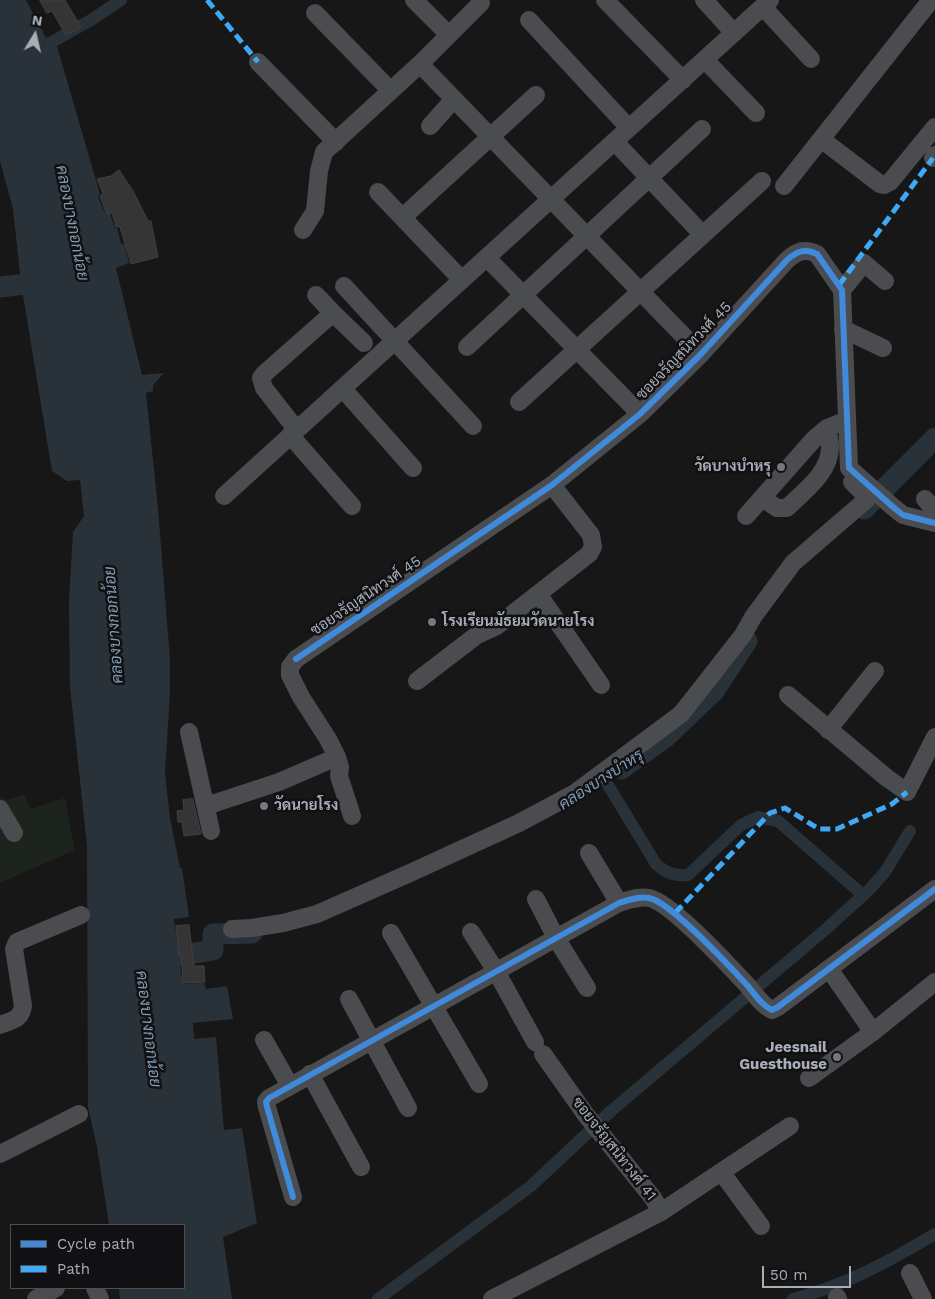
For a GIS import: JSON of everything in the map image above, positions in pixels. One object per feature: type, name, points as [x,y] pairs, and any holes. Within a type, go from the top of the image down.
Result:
[{"type":"street","points":[[414,0],[449,35]]},
{"type":"street","points":[[605,0],[683,80]]},
{"type":"street","points":[[704,0],[734,33]]},
{"type":"street","points":[[784,186],[931,0]]},
{"type":"street","points":[[303,230],[315,211],[321,159],[324,152],[420,64],[481,3]]},
{"type":"street","points":[[224,496],[552,200],[766,3],[810,59]]},
{"type":"street","points":[[315,13],[390,90]]},
{"type":"street","points":[[529,20],[629,128]]},
{"type":"street","points":[[705,60],[756,113]]},
{"type":"street","points":[[258,62],[336,142]]},
{"type":"street","points":[[420,64],[701,354]]},
{"type":"street","points":[[403,217],[536,95]]},
{"type":"street","points":[[430,126],[454,99]]},
{"type":"street","points":[[821,139],[880,184],[884,185],[890,182],[935,127]]},
{"type":"street","points":[[467,347],[702,129]]},
{"type":"street","points":[[614,142],[703,235]]},
{"type":"street","points":[[519,402],[762,181]]},
{"type":"street","points":[[378,192],[462,280]]},
{"type":"street","name":"ซอยจรัญสนิทวงศ์ 45","points":[[337,757],[328,738],[301,697],[290,676],[290,667],[296,659],[552,484],[640,414],[701,354],[796,253],[803,250],[817,254],[842,290]]},
{"type":"street","points":[[487,258],[640,414]]},
{"type":"street","points":[[232,930],[283,923],[318,914],[518,823],[575,793],[681,714],[743,635],[752,617],[793,563],[866,500],[848,475],[851,470],[846,420],[842,290],[864,263],[884,281]]},
{"type":"street","points":[[344,286],[473,426]]},
{"type":"street","points":[[316,295],[364,343]]},
{"type":"street","points":[[333,313],[261,378],[264,388],[293,432],[352,506]]},
{"type":"street","points":[[843,330],[883,348]]},
{"type":"street","points":[[343,389],[413,468]]},
{"type":"street","points":[[746,516],[814,439],[827,428],[846,420]]},
{"type":"street","points":[[762,498],[777,508],[787,508],[819,476],[829,458],[830,446],[827,428]]},
{"type":"street","points":[[851,470],[903,515],[935,523]]},
{"type":"street","points":[[417,681],[477,635],[497,626],[590,554],[593,541],[586,528],[552,484]]},
{"type":"street","points":[[539,595],[601,685]]},
{"type":"street","points":[[828,730],[875,671]]},
{"type":"street","points":[[788,695],[887,778],[908,792],[935,738]]},
{"type":"street","points":[[189,732],[212,831]]},
{"type":"street","points":[[206,806],[279,782],[337,757],[340,767],[339,776],[352,816]]},
{"type":"street","points":[[0,809],[14,833]]},
{"type":"street","points":[[589,853],[619,903]]},
{"type":"street","points":[[293,1197],[266,1102],[269,1098],[619,903],[641,897],[650,898],[675,912],[749,987],[766,1007],[772,1010],[935,889]]},
{"type":"street","points":[[536,899],[556,938],[587,988]]},
{"type":"street","points":[[0,1025],[18,1018],[22,1012],[23,1006],[14,949],[17,942],[81,915]]},
{"type":"street","name":"ซอยจรัญสนิทวงศ์ 41","points":[[471,932],[496,971],[539,1048],[586,1115],[653,1198],[661,1212],[492,1299]]},
{"type":"street","points":[[392,934],[479,1084]]},
{"type":"street","points":[[828,970],[873,1032]]},
{"type":"street","points":[[809,1078],[873,1032],[935,982]]},
{"type":"street","points":[[348,999],[408,1108]]},
{"type":"street","points":[[264,1040],[290,1086]]},
{"type":"street","points":[[310,1074],[361,1167]]},
{"type":"street","points":[[0,1154],[79,1114]]},
{"type":"street","points":[[661,1212],[790,1126]]},
{"type":"street","points":[[722,1173],[761,1226]]},
{"type":"street","points":[[910,1272],[923,1299]]},
{"type":"street","points":[[36,1299],[54,1289]]},
{"type":"shaded area","points":[[24,795],[31,809],[65,798],[75,850],[0,883],[0,797],[5,800]]},
{"type":"water","name":"คลองบางกอกน้อย","points":[[0,0],[26,0],[46,38],[62,31],[66,38],[56,43],[100,194],[98,197],[106,215],[110,214],[115,228],[117,228],[129,263],[116,268],[142,375],[164,373],[153,385],[153,391],[146,393],[158,509],[170,659],[165,773],[170,818],[180,868],[182,868],[189,917],[174,919],[179,955],[183,955],[186,965],[180,966],[183,984],[204,983],[206,989],[227,986],[233,1019],[193,1023],[194,1039],[216,1037],[224,1130],[242,1128],[257,1223],[223,1237],[232,1299],[120,1299],[119,1289],[185,1289],[185,1224],[109,1224],[97,1147],[88,1107],[87,846],[70,687],[69,602],[73,532],[84,516],[80,480],[67,481],[52,471],[21,283],[13,209],[0,161]]},
{"type":"building","points":[[40,0],[65,0],[81,27],[66,35],[52,11],[47,13]]},
{"type":"building","points":[[119,170],[133,191],[148,221],[151,221],[158,257],[131,264],[120,227],[116,227],[112,213],[107,215],[100,196],[103,193],[97,179],[111,176]]},
{"type":"building","points":[[193,799],[201,834],[184,836],[182,822],[178,822],[177,811],[184,810],[183,800]]},
{"type":"building","points":[[189,925],[194,966],[204,966],[205,982],[183,983],[181,954],[179,955],[176,926]]},
{"type":"waterway","points":[[50,43],[91,20],[121,0]]},
{"type":"waterway","points":[[0,287],[50,281]]},
{"type":"waterway","name":"คลองบางบำหรุ","points":[[864,509],[935,438]]},
{"type":"waterway","name":"คลองบางบำหรุ","points":[[621,769],[666,737],[714,691],[747,641]]},
{"type":"waterway","points":[[605,780],[656,864],[667,872],[688,875],[741,825],[758,817],[778,821],[863,895]]},
{"type":"waterway","points":[[378,1299],[531,1186],[611,1111],[826,929],[869,890],[885,872],[910,831]]},
{"type":"waterway","name":"คลองบางบำหรุ","points":[[164,958],[213,950],[213,934],[252,933]]},
{"type":"waterway","points":[[793,1299],[812,1294],[866,1272],[935,1234]]},
{"type":"marked path","points":[[207,0],[258,62]]},
{"type":"marked path","points":[[839,285],[933,158]]},
{"type":"marked path","points":[[675,913],[770,813],[785,808],[819,829],[837,829],[892,804],[907,792]]},
{"type":"cycle path","points":[[296,659],[552,485],[640,414],[701,354],[787,260],[801,251],[817,254],[842,290],[849,468],[903,515],[935,523]]},
{"type":"cycle path","points":[[293,1197],[267,1107],[266,1102],[269,1098],[619,903],[638,898],[649,898],[659,902],[685,923],[747,985],[761,1002],[772,1010],[935,889]]},
{"type":"place","name":"วัดบางบำหรุ","points":[[781,467]]},
{"type":"place","name":"โรงเรียนมัธยมวัดนายโรง","points":[[432,622]]},
{"type":"place","name":"วัดนายโรง","points":[[264,806]]},
{"type":"place","name":"Jeesnail Guesthouse","points":[[837,1057]]}]
